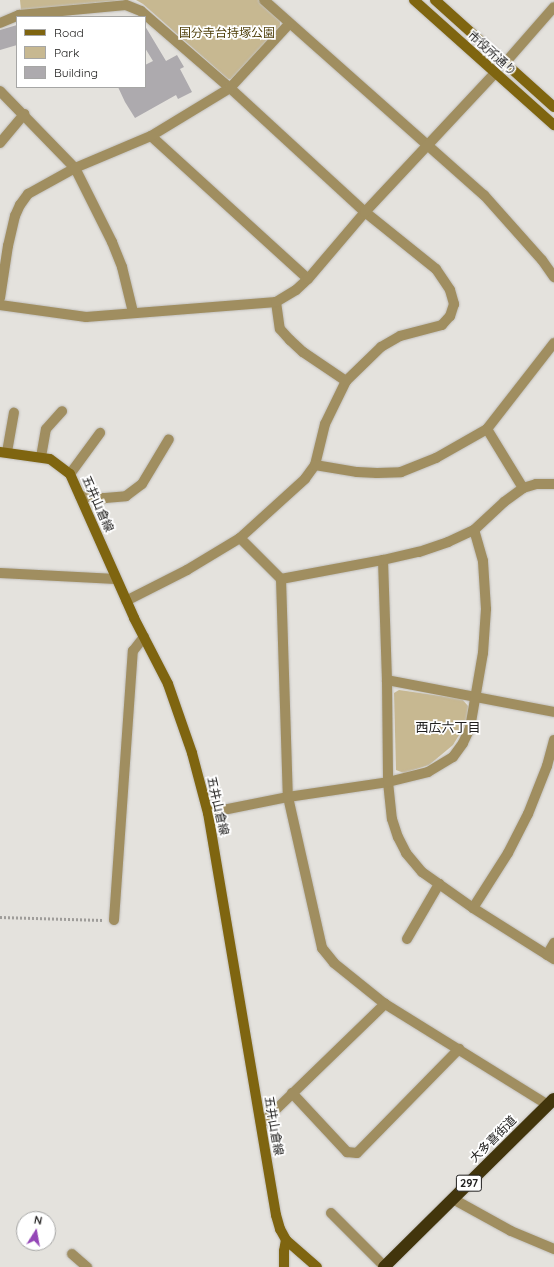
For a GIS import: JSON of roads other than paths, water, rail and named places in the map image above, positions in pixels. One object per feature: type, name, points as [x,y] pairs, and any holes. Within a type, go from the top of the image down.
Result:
[{"type":"highway","name":"大多喜街道","points":[[385,1267],[551,1102]]},
{"type":"main road","name":"市役所通り","points":[[414,0],[554,125]]},
{"type":"main road","name":"市役所通り","points":[[435,0],[554,107]]},
{"type":"main road","name":"五井山倉線","points":[[4,452],[50,458],[70,474],[126,601],[168,684],[192,753],[208,813],[276,1216],[280,1229],[286,1240],[317,1267]]},
{"type":"main road","points":[[284,1267],[283,1256],[286,1240]]},
{"type":"street","points":[[264,0],[289,24],[427,144],[484,196],[542,260],[554,278]]},
{"type":"street","points":[[19,16],[126,5],[141,10],[230,88],[365,212],[436,269],[450,290],[454,304],[450,316],[442,325],[400,336],[382,347],[346,381],[325,424],[315,465],[306,479],[240,538],[187,570],[126,601]]},
{"type":"street","points":[[505,63],[554,7]]},
{"type":"street","points":[[0,22],[7,18],[16,16]]},
{"type":"street","points":[[0,298],[8,246],[15,216],[20,205],[28,194],[75,168],[151,136],[230,88],[289,24]]},
{"type":"street","points":[[0,306],[86,317],[133,312],[276,302],[296,290],[308,279],[365,212],[495,73]]},
{"type":"street","points":[[0,91],[75,168],[112,242],[122,267],[133,312]]},
{"type":"street","points":[[0,143],[24,114]]},
{"type":"street","points":[[151,136],[308,279]]},
{"type":"street","points":[[276,302],[280,329],[303,352],[346,381]]},
{"type":"street","points":[[315,465],[357,472],[401,472],[436,458],[487,429],[554,343]]},
{"type":"street","points":[[41,457],[46,429],[62,411]]},
{"type":"street","points":[[4,452],[14,413]]},
{"type":"street","points":[[487,429],[524,488]]},
{"type":"street","points":[[70,474],[100,432]]},
{"type":"street","points":[[80,496],[105,498],[126,496],[142,484],[169,439]]},
{"type":"street","points":[[281,579],[420,552],[448,542],[474,530],[504,502],[524,488],[536,484],[554,484]]},
{"type":"street","points":[[208,813],[288,797],[388,782],[428,772],[453,757],[463,743],[470,728],[483,653],[486,608],[483,561],[474,530]]},
{"type":"street","points":[[240,538],[281,579],[288,797],[322,948],[334,963],[385,1004],[551,1102]]},
{"type":"street","points":[[382,560],[387,680],[388,782],[392,818],[398,837],[406,853],[422,872],[473,908],[550,957],[554,943]]},
{"type":"street","points":[[0,573],[116,579]]},
{"type":"street","points":[[114,920],[133,650],[144,637]]},
{"type":"street","points":[[387,680],[554,712]]},
{"type":"street","points":[[473,908],[508,853],[528,814],[554,740]]},
{"type":"street","points":[[407,939],[439,884]]},
{"type":"street","points":[[261,1124],[385,1004]]},
{"type":"street","points":[[292,1093],[347,1152],[357,1153],[459,1049]]},
{"type":"street","points":[[452,1199],[511,1231],[554,1249]]},
{"type":"street","points":[[331,1213],[385,1267]]},
{"type":"street","points":[[72,1254],[88,1267]]},
{"type":"district","name":"西広六丁目","points":[[448,727]]},
{"type":"park label","name":"国分寺台持塚公園","points":[[227,33]]}]
